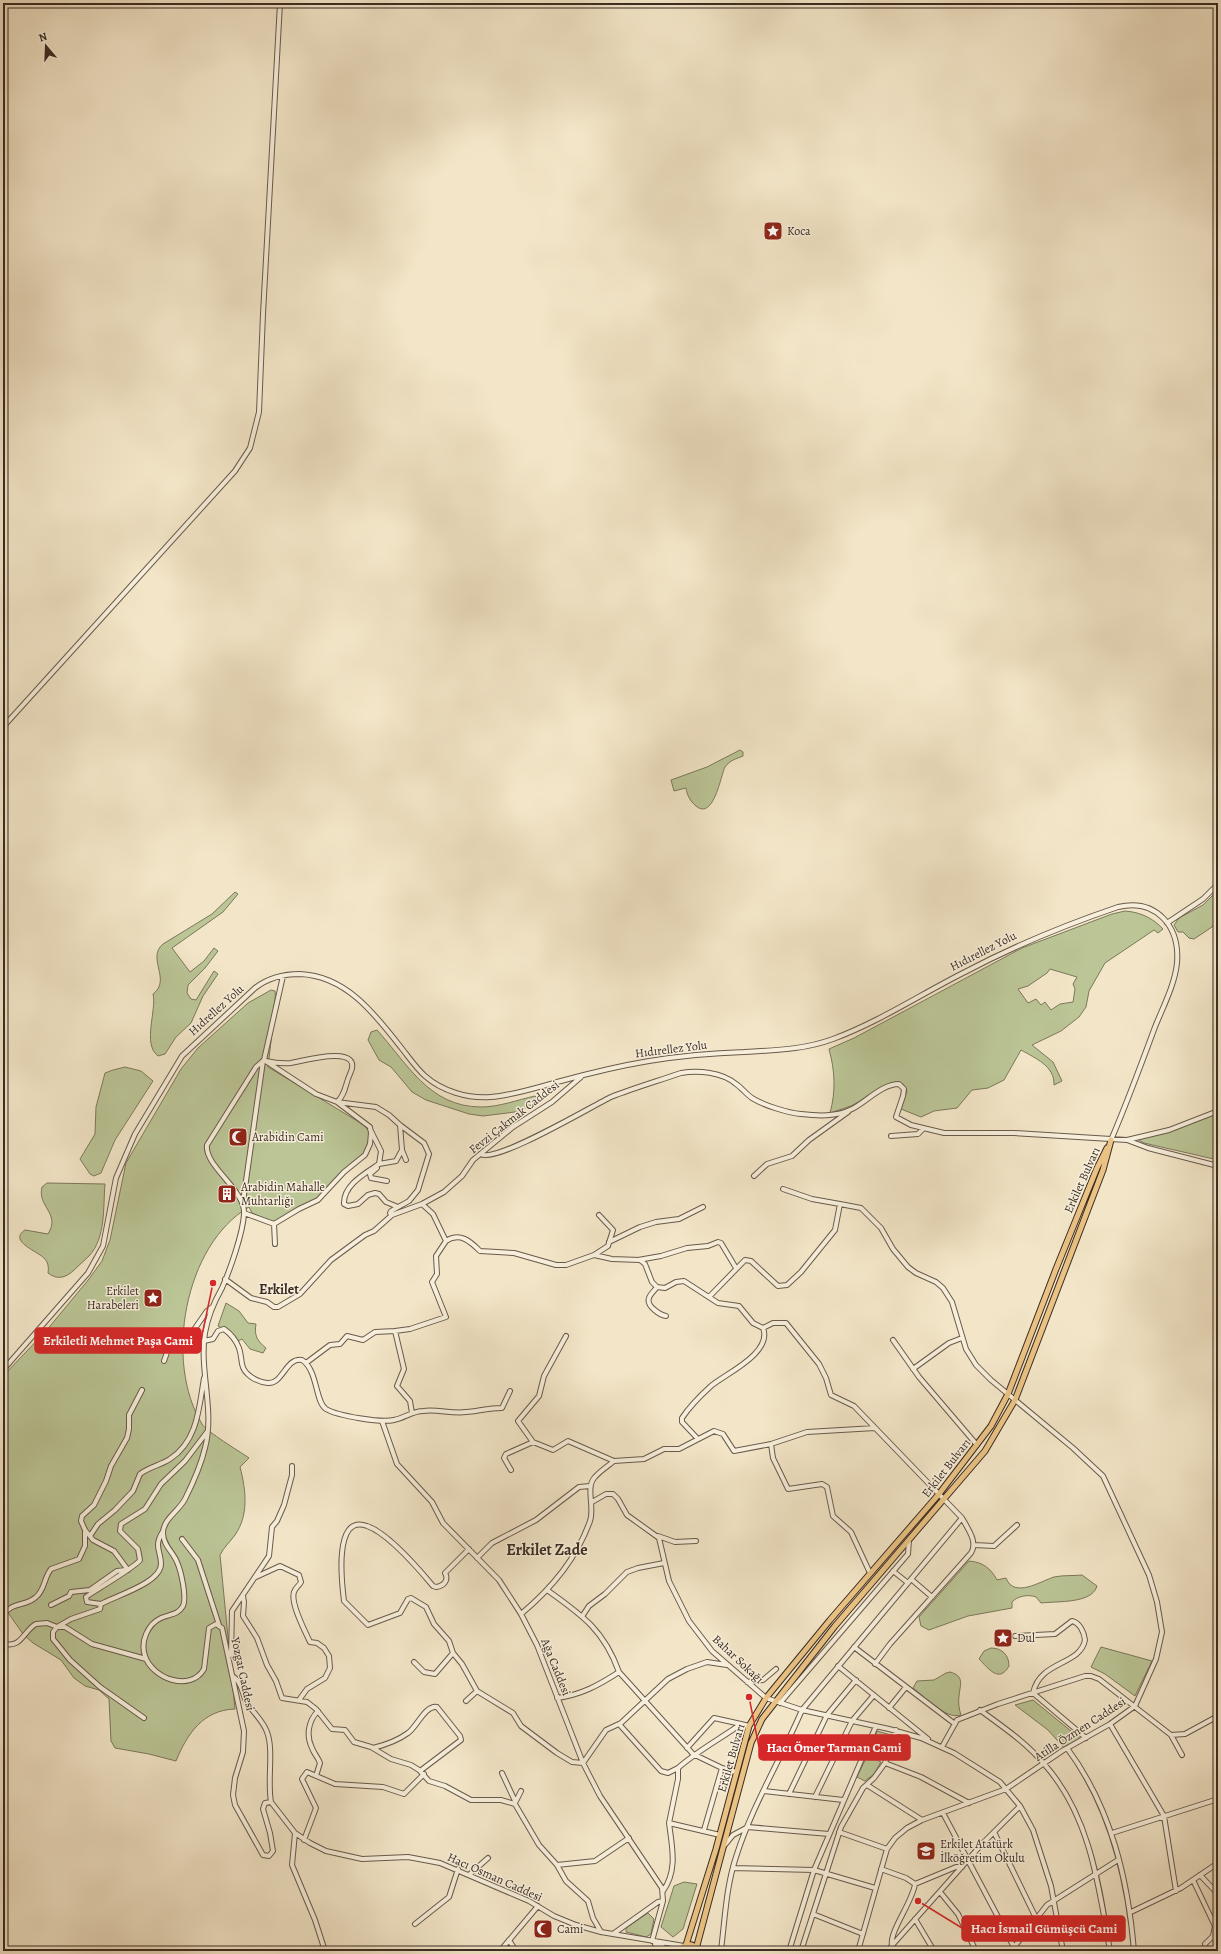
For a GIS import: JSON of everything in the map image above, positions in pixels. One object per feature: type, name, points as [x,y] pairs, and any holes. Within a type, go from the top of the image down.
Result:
[{"type":"main road","name":"Erkilet Bulvarı","points":[[683,1947],[720,1835],[749,1726],[766,1698],[870,1573],[939,1494],[991,1426],[1008,1394],[1097,1168],[1111,1140]]},
{"type":"main road","name":"Erkilet Bulvarı","points":[[697,1950],[751,1743],[762,1719],[778,1703],[835,1626],[985,1451],[1015,1400],[1103,1170],[1111,1140]]},
{"type":"main road","points":[[683,1947],[691,1944],[697,1950]]},
{"type":"street","points":[[3,727],[235,471],[250,448],[256,429],[260,404],[263,314],[280,3]]},
{"type":"street","points":[[1167,923],[1203,900],[1218,884]]},
{"type":"street","name":"Hıdırellez Yolu","points":[[583,1075],[662,1059],[721,1053],[785,1050],[811,1046],[855,1030],[1010,949],[1077,921],[1118,907],[1134,905],[1152,909],[1167,923],[1174,938],[1176,948],[1175,972],[1139,1071],[1111,1140]]},
{"type":"street","name":"Hıdrellez Yolu","points":[[3,1370],[88,1273],[99,1257],[103,1246],[114,1187],[123,1159],[135,1134],[178,1061],[190,1048],[259,985],[272,978],[302,974],[320,977],[350,993],[374,1014],[422,1073],[434,1083],[454,1092],[476,1098],[500,1096],[583,1075]]},
{"type":"street","points":[[208,1431],[185,1461],[161,1484],[145,1509],[121,1524],[120,1531],[138,1549],[141,1556],[138,1564],[113,1578],[97,1592],[86,1597],[88,1602],[101,1604],[141,1586],[156,1575],[161,1565],[158,1546],[166,1522],[185,1500],[203,1455],[208,1431],[207,1398],[204,1374],[204,1341],[212,1307],[225,1278],[244,1213],[242,1202],[264,1060],[283,976]]},
{"type":"street","points":[[242,1202],[208,1155],[207,1148],[256,1067],[264,1060],[288,1063],[326,1055],[348,1059],[352,1064],[352,1070],[344,1093],[337,1102]]},
{"type":"street","points":[[264,1060],[316,1094],[337,1102],[376,1107],[389,1114],[400,1126],[424,1143],[429,1154],[418,1190],[409,1200],[390,1211],[392,1215]]},
{"type":"street","points":[[481,1154],[488,1156],[511,1148],[555,1128],[612,1097],[686,1072],[703,1072],[727,1079],[736,1084],[752,1098],[792,1113],[829,1115],[852,1109]]},
{"type":"street","name":"Fevzi Çakmak Caddesi","points":[[225,1278],[253,1300],[267,1302],[273,1307],[276,1307],[300,1294],[331,1260],[365,1235],[374,1231],[392,1215],[422,1204],[454,1184],[473,1160],[513,1127],[552,1102],[583,1075]]},
{"type":"street","points":[[754,1176],[767,1164],[792,1156],[809,1140],[852,1109],[884,1089],[899,1084],[904,1089],[896,1117],[911,1125],[950,1133],[1028,1133],[1127,1140],[1176,1128],[1218,1111]]},
{"type":"street","points":[[337,1102],[370,1129],[381,1151],[379,1164],[370,1174],[370,1177],[387,1181]]},
{"type":"street","points":[[400,1126],[402,1150],[406,1160]]},
{"type":"street","points":[[891,1136],[918,1134],[923,1128]]},
{"type":"street","points":[[274,1224],[318,1200],[344,1172],[364,1155],[370,1144],[370,1129]]},
{"type":"street","points":[[1127,1140],[1148,1148],[1218,1166]]},
{"type":"street","points":[[398,1207],[386,1202],[379,1194],[375,1193],[368,1195],[358,1204],[348,1206],[344,1204],[346,1194],[352,1184],[379,1164],[396,1161],[402,1150]]},
{"type":"street","name":"Atilla Özmen Caddesi","points":[[783,1189],[812,1200],[861,1208],[881,1228],[893,1249],[908,1267],[916,1273],[932,1280],[943,1288],[952,1302],[962,1338],[968,1353],[976,1365],[991,1380],[1073,1448],[1103,1476],[1147,1570],[1158,1611],[1162,1636],[1156,1660],[1135,1706],[1110,1724],[1067,1748],[1006,1789],[922,1820],[902,1831],[887,1849],[858,1951]]},
{"type":"street","points":[[422,1204],[433,1214],[446,1241]]},
{"type":"street","points":[[709,1297],[744,1260],[748,1260],[778,1286],[786,1285],[801,1272],[835,1230],[840,1204]]},
{"type":"street","points":[[609,1242],[640,1227],[656,1222],[679,1219],[703,1207]]},
{"type":"street","points":[[244,1213],[274,1224]]},
{"type":"street","points":[[306,1363],[330,1345],[340,1344],[346,1336],[364,1340],[376,1332],[410,1329],[446,1317],[432,1282],[436,1274],[436,1256],[446,1241],[454,1237],[462,1238],[470,1242],[480,1251],[514,1253],[556,1265],[566,1265],[594,1255],[608,1246],[613,1230],[599,1215]]},
{"type":"street","points":[[274,1224],[275,1244]]},
{"type":"street","points":[[594,1255],[612,1259],[638,1260],[661,1256],[687,1248],[708,1246],[718,1242],[721,1243],[736,1268]]},
{"type":"street","points":[[638,1260],[645,1264],[652,1282],[657,1287],[665,1288],[676,1282],[684,1281],[721,1304],[739,1306],[753,1323],[763,1328]]},
{"type":"street","points":[[657,1287],[649,1298],[649,1301],[656,1312],[666,1316]]},
{"type":"street","points":[[164,1361],[174,1332],[177,1331],[191,1334],[207,1311],[212,1307]]},
{"type":"street","points":[[763,1328],[773,1323],[786,1323],[820,1364],[832,1395],[854,1406],[944,1499],[962,1518],[974,1544],[971,1553],[890,1644],[875,1664]]},
{"type":"street","points":[[698,1439],[682,1422],[682,1418],[692,1404],[712,1385],[754,1355],[763,1339],[763,1328]]},
{"type":"street","points":[[204,1341],[213,1339],[218,1331],[224,1329],[234,1338],[239,1347],[245,1371],[252,1377],[266,1382],[275,1380],[294,1361],[300,1360],[306,1363],[313,1376],[321,1403],[325,1408],[350,1416],[382,1421],[397,1420],[412,1413],[426,1410],[465,1412],[488,1408],[502,1408],[510,1391]]},
{"type":"street","points":[[395,1331],[404,1369],[397,1386],[410,1401],[412,1413]]},
{"type":"street","points":[[566,1336],[544,1376],[539,1396],[518,1422],[533,1442],[553,1450],[568,1441],[614,1461],[644,1459],[664,1449],[679,1449],[714,1431],[725,1436],[734,1451],[771,1444],[792,1436],[814,1431],[875,1428]]},
{"type":"street","points":[[913,1369],[949,1344],[962,1338]]},
{"type":"street","points":[[893,1340],[913,1369],[977,1445]]},
{"type":"street","points":[[90,1536],[98,1524],[115,1510],[133,1491],[140,1474],[170,1459],[188,1441],[196,1423],[204,1374]]},
{"type":"street","points":[[3,1615],[13,1605],[30,1601],[38,1596],[51,1569],[79,1558],[85,1546],[81,1517],[94,1506],[111,1466],[128,1435],[129,1415],[142,1390]]},
{"type":"street","name":"Ağa Caddesi","points":[[382,1421],[397,1464],[432,1502],[443,1523],[499,1580],[521,1614],[537,1645],[583,1763],[600,1796],[630,1838],[663,1891]]},
{"type":"street","points":[[511,1470],[504,1458],[506,1454],[533,1442]]},
{"type":"street","points":[[771,1444],[773,1458],[788,1489],[822,1484],[827,1487],[833,1516],[851,1532],[870,1573]]},
{"type":"street","points":[[521,1614],[547,1590],[565,1568],[580,1544],[591,1518],[592,1502],[590,1486],[595,1477],[614,1461]]},
{"type":"street","points":[[231,1664],[232,1614],[236,1604],[268,1556],[272,1527],[277,1521],[284,1505],[292,1475],[292,1466]]},
{"type":"street","points":[[477,1558],[492,1542],[536,1520],[579,1487],[590,1486]]},
{"type":"street","points":[[592,1502],[606,1494],[613,1494],[618,1499],[627,1515],[658,1536],[675,1542],[696,1541]]},
{"type":"street","points":[[720,1950],[733,1868],[748,1827],[802,1710],[962,1518]]},
{"type":"street","points":[[469,1549],[445,1573],[447,1578],[445,1582],[436,1587],[433,1586],[402,1551],[368,1526],[358,1524],[354,1526],[346,1536],[342,1549],[341,1578],[344,1601],[368,1625],[400,1613],[408,1598],[411,1598],[426,1607],[434,1624],[448,1641],[453,1653],[462,1664],[477,1691],[513,1713],[521,1726],[557,1753],[572,1762],[583,1763],[606,1730],[619,1724],[668,1679],[687,1669],[707,1662],[728,1665]]},
{"type":"street","points":[[974,1544],[994,1546],[1017,1525]]},
{"type":"street","points":[[84,1530],[100,1545],[114,1551],[128,1570]]},
{"type":"street","points":[[3,1643],[9,1645],[17,1643],[32,1626],[38,1623],[46,1623],[57,1627],[65,1627],[92,1644],[146,1660],[143,1645],[148,1630],[158,1620],[177,1613],[184,1600],[178,1565],[165,1542],[163,1530]]},
{"type":"street","name":"Bahar Sokağı","points":[[658,1536],[664,1563],[672,1588],[689,1621],[709,1648],[766,1698],[802,1710],[896,1730],[942,1747],[1000,1782],[1020,1806],[1035,1836],[1054,1900],[1063,1951]]},
{"type":"street","points":[[182,1539],[198,1560],[220,1625]]},
{"type":"street","points":[[778,1703],[908,1554],[909,1540]]},
{"type":"street","points":[[582,1615],[589,1606],[605,1594],[627,1572],[634,1568],[664,1563]]},
{"type":"street","points":[[255,1577],[282,1566],[298,1574],[301,1578],[301,1584],[295,1589],[293,1596],[300,1621],[310,1642],[318,1643],[324,1648],[331,1665],[327,1676],[316,1685],[307,1689],[299,1700]]},
{"type":"street","points":[[51,1605],[69,1596],[71,1592],[83,1592],[94,1588],[117,1571],[128,1570]]},
{"type":"street","points":[[893,1571],[908,1583]]},
{"type":"street","points":[[911,1579],[932,1597]]},
{"type":"street","points":[[547,1590],[582,1615],[593,1626],[608,1649],[618,1672],[693,1754],[722,1768],[736,1772]]},
{"type":"street","points":[[242,1596],[244,1602],[243,1616],[257,1638],[267,1665],[276,1682],[280,1696],[311,1704],[332,1729],[345,1730],[354,1742],[373,1748],[387,1757],[407,1763],[422,1773],[429,1781],[445,1786],[471,1800],[501,1800],[515,1803]]},
{"type":"street","points":[[101,1604],[102,1607],[99,1611],[77,1617],[57,1627],[53,1632],[53,1639],[70,1660],[100,1687],[144,1718]]},
{"type":"street","points":[[1015,1636],[1055,1634],[1072,1621],[1078,1625],[1084,1634],[1085,1642],[1080,1651],[1070,1659],[1047,1671],[1036,1683],[1033,1692]]},
{"type":"street","name":"Yozgat Caddesi","points":[[146,1660],[155,1672],[166,1678],[183,1680],[195,1678],[202,1673],[204,1668],[209,1628],[214,1624],[220,1625],[224,1630],[242,1716],[244,1744],[242,1757],[235,1778],[233,1799],[261,1853],[266,1856],[272,1853],[272,1844],[263,1808],[265,1803],[272,1803]]},
{"type":"street","points":[[854,1648],[955,1724]]},
{"type":"street","points":[[414,1662],[424,1672],[435,1674],[453,1653]]},
{"type":"street","points":[[838,1666],[932,1743]]},
{"type":"street","points":[[747,1682],[763,1680],[776,1669]]},
{"type":"street","points":[[557,1698],[572,1696],[591,1689],[618,1672]]},
{"type":"street","points":[[942,1747],[957,1720],[980,1710],[1033,1692],[1081,1677],[1092,1676],[1099,1679],[1171,1735],[1182,1755]]},
{"type":"street","points":[[234,1677],[240,1683],[247,1702],[265,1726],[268,1735],[270,1749],[269,1783],[272,1803]]},
{"type":"street","points":[[789,1794],[827,1715],[856,1680]]},
{"type":"street","points":[[889,1708],[906,1687]]},
{"type":"street","points":[[466,1701],[477,1691]]},
{"type":"street","points":[[1033,1692],[1086,1738]]},
{"type":"street","points":[[815,1797],[852,1721],[874,1696]]},
{"type":"street","points":[[304,1840],[316,1808],[302,1778],[307,1772],[335,1784],[383,1787],[404,1794],[422,1773],[461,1740],[460,1736],[437,1707],[430,1707],[413,1730],[392,1742],[373,1748]]},
{"type":"street","points":[[980,1710],[1026,1745],[1044,1763],[1062,1787],[1076,1813],[1096,1874],[1110,1951]]},
{"type":"street","points":[[316,1776],[320,1763],[310,1744],[309,1728],[311,1720],[318,1711]]},
{"type":"street","points":[[1171,1735],[1185,1734],[1218,1716]]},
{"type":"street","points":[[687,1748],[714,1718],[749,1726]]},
{"type":"street","points":[[619,1724],[661,1771],[668,1773],[678,1768],[693,1754],[715,1742],[741,1724]]},
{"type":"street","points":[[1110,1724],[1164,1816],[1176,1891]]},
{"type":"street","points":[[789,1951],[814,1870],[876,1726]]},
{"type":"street","points":[[801,1951],[839,1832],[863,1788],[878,1775],[885,1763],[896,1730]]},
{"type":"street","points":[[1067,1748],[1094,1789],[1112,1834],[1130,1912],[1134,1951]]},
{"type":"street","points":[[885,1763],[921,1777],[969,1803]]},
{"type":"street","points":[[652,1941],[663,1901],[663,1891],[669,1882],[673,1867],[668,1823],[678,1779],[678,1768]]},
{"type":"street","points":[[704,1830],[722,1768]]},
{"type":"street","points":[[502,1773],[515,1803],[539,1845],[557,1865],[566,1881],[588,1901],[593,1918],[601,1932]]},
{"type":"street","points":[[867,1785],[922,1820]]},
{"type":"street","points":[[515,1803],[521,1791]]},
{"type":"street","points":[[764,1791],[843,1802],[851,1809]]},
{"type":"street","points":[[1112,1834],[1218,1799]]},
{"type":"street","name":"Hacı Osman Caddesi","points":[[272,1803],[295,1833],[304,1840],[326,1851],[354,1858],[416,1858],[440,1863],[470,1874],[538,1906],[568,1923],[601,1932],[683,1947]]},
{"type":"street","points":[[888,1950],[968,1860],[1020,1806]]},
{"type":"street","points":[[943,1813],[1015,1946],[1016,1951]]},
{"type":"street","points":[[668,1823],[704,1830],[720,1835]]},
{"type":"street","points":[[723,1848],[733,1835],[748,1827],[829,1834]]},
{"type":"street","points":[[839,1832],[887,1849]]},
{"type":"street","points":[[994,1832],[1036,1918]]},
{"type":"street","points":[[295,1833],[292,1865],[315,1920],[325,1951]]},
{"type":"street","points":[[557,1865],[595,1861],[630,1838]]},
{"type":"street","points":[[470,1874],[488,1858]]},
{"type":"street","points":[[1011,1951],[1044,1907],[1118,1860]]},
{"type":"street","points":[[1130,1912],[1176,1891],[1200,1876],[1218,1862]]},
{"type":"street","points":[[892,1945],[894,1935],[915,1884],[956,1867],[962,1867]]},
{"type":"street","points":[[733,1868],[814,1870],[875,1888]]},
{"type":"street","points":[[415,1924],[449,1897],[458,1869]]},
{"type":"street","points":[[881,1869],[906,1878],[915,1884]]},
{"type":"street","points":[[1200,1876],[1218,1894]]},
{"type":"street","points":[[1193,1880],[1215,1926],[1213,1936],[1205,1944]]},
{"type":"street","points":[[1214,1890],[1218,1887]]},
{"type":"street","points":[[940,1892],[958,1914],[976,1951]]},
{"type":"street","points":[[614,1934],[658,1902],[663,1901]]},
{"type":"street","points":[[500,1951],[538,1906]]},
{"type":"street","points":[[812,1914],[863,1934]]},
{"type":"street","points":[[915,1920],[934,1951]]},
{"type":"street","points":[[509,1940],[516,1951]]},
{"type":"street","points":[[652,1941],[661,1951]]},
{"type":"street","points":[[652,1941],[671,1951]]},
{"type":"street","points":[[697,1950],[730,1951]]},
{"type":"green space","points":[[740,750],[743,752],[743,756],[731,761],[725,767],[716,795],[708,807],[702,809],[696,806],[689,798],[686,788],[674,791],[671,780],[707,767]]},
{"type":"green space","points":[[1218,890],[1218,916],[1212,927],[1194,939],[1189,938],[1183,932],[1178,932],[1174,925],[1179,918],[1203,905]]},
{"type":"green space","points":[[235,892],[238,894],[223,912],[172,948],[190,972],[204,961],[214,948],[218,951],[205,968],[188,985],[187,993],[191,999],[196,1000],[214,971],[218,974],[203,996],[191,1023],[176,1037],[165,1054],[158,1056],[153,1051],[150,1035],[154,1001],[153,994],[158,988],[160,982],[157,962],[158,950],[163,944],[212,914]]},
{"type":"green space","points":[[1125,911],[1136,913],[1146,916],[1163,929],[1158,933],[1154,930],[1105,963],[1089,991],[1086,1007],[1079,1017],[1061,1031],[1032,1045],[1053,1062],[1062,1081],[1054,1085],[1053,1078],[1048,1068],[1043,1063],[1021,1050],[1004,1080],[988,1088],[972,1090],[957,1108],[934,1111],[921,1117],[901,1109],[907,1091],[903,1084],[892,1085],[851,1106],[830,1113],[834,1081],[833,1065],[829,1049],[854,1038],[1022,948],[1112,914]],"holes":[[[1050,969],[1077,977],[1073,984],[1075,989],[1073,1002],[1060,1004],[1051,1010],[1045,1002],[1041,1005],[1036,999],[1028,1003],[1018,989],[1028,986],[1047,973]]]},
{"type":"green space","points":[[271,990],[275,991],[275,995],[268,1067],[364,1125],[372,1135],[370,1148],[321,1198],[273,1223],[252,1213],[249,1207],[227,1225],[209,1248],[196,1276],[187,1306],[183,1338],[184,1369],[190,1398],[202,1424],[216,1436],[249,1458],[240,1467],[245,1493],[243,1519],[235,1535],[220,1555],[235,1709],[224,1710],[214,1714],[198,1725],[185,1742],[176,1761],[149,1754],[115,1748],[111,1741],[109,1699],[99,1690],[85,1686],[74,1678],[61,1660],[33,1643],[23,1634],[9,1614],[5,1603],[3,1586],[3,1376],[46,1331],[102,1261],[110,1240],[126,1163],[181,1069],[198,1048],[248,1003]]},
{"type":"green space","points":[[377,1030],[409,1069],[421,1081],[447,1100],[463,1105],[488,1107],[535,1096],[538,1099],[538,1103],[515,1112],[483,1116],[469,1114],[426,1100],[412,1092],[391,1067],[379,1060],[368,1040],[371,1032]]},
{"type":"green space","points":[[125,1067],[141,1071],[153,1081],[115,1140],[101,1173],[94,1176],[90,1174],[80,1159],[95,1134],[96,1107],[105,1073]]},
{"type":"green space","points":[[1218,1114],[1218,1160],[1144,1143],[1135,1138],[1211,1115]]},
{"type":"green space","points":[[47,1183],[105,1184],[103,1222],[94,1249],[89,1256],[73,1271],[61,1277],[55,1277],[48,1273],[48,1265],[45,1260],[26,1246],[20,1238],[21,1234],[25,1230],[48,1234],[52,1221],[41,1194],[42,1187]]},
{"type":"green space","points":[[226,1303],[239,1311],[248,1323],[256,1324],[255,1331],[257,1338],[266,1348],[263,1353],[250,1349],[242,1339],[238,1341],[231,1332],[218,1326]]},
{"type":"green space","points":[[969,1561],[986,1566],[997,1580],[1006,1578],[1010,1584],[1015,1587],[1028,1587],[1054,1577],[1082,1575],[1097,1586],[1094,1592],[1081,1599],[1041,1603],[1036,1597],[1023,1596],[1012,1602],[1012,1608],[968,1616],[929,1630],[921,1626],[919,1617]]},
{"type":"green space","points":[[1101,1647],[1152,1661],[1135,1696],[1105,1674],[1091,1667]]},
{"type":"green space","points":[[991,1648],[1002,1651],[1008,1659],[1009,1666],[1001,1674],[994,1673],[979,1659],[984,1651]]},
{"type":"green space","points":[[950,1672],[960,1678],[961,1685],[959,1708],[961,1715],[955,1716],[942,1711],[913,1688],[917,1681],[934,1680]]},
{"type":"green space","points":[[1033,1700],[1082,1740],[1064,1748],[1048,1730],[1015,1705]]},
{"type":"green space","points":[[877,1731],[891,1735],[886,1757],[870,1752]]},
{"type":"green space","points":[[867,1756],[881,1762],[874,1774],[865,1781],[857,1777]]},
{"type":"green space","points":[[684,1882],[697,1884],[683,1929],[673,1937],[661,1927],[674,1886]]},
{"type":"green space","points":[[648,1913],[654,1919],[651,1934],[646,1937],[626,1932],[626,1928]]},
{"type":"place","name":"Koca","points":[[773,231]]},
{"type":"place","name":"Arabidin Cami","points":[[238,1137]]},
{"type":"place","name":"Arabidin Mahalle Muhtarlığı","points":[[227,1194]]},
{"type":"place","name":"Erkiletli Mehmet Paşa Cami","points":[[213,1283]]},
{"type":"place","name":"Erkilet Harabeleri","points":[[153,1298]]},
{"type":"place","name":"Dul","points":[[1003,1638]]},
{"type":"place","name":"Hacı Ömer Tarman Cami","points":[[749,1697]]},
{"type":"place","name":"Erkilet Atatürk İlköğretim Okulu","points":[[926,1851]]},
{"type":"place","name":"Hacı İsmail Gümüşcü Cami","points":[[918,1901]]},
{"type":"place","name":"Cami","points":[[543,1929]]},
{"type":"district","name":"Erkilet","points":[[279,1289]]},
{"type":"district","name":"Erkilet Zade","points":[[547,1549]]}]
